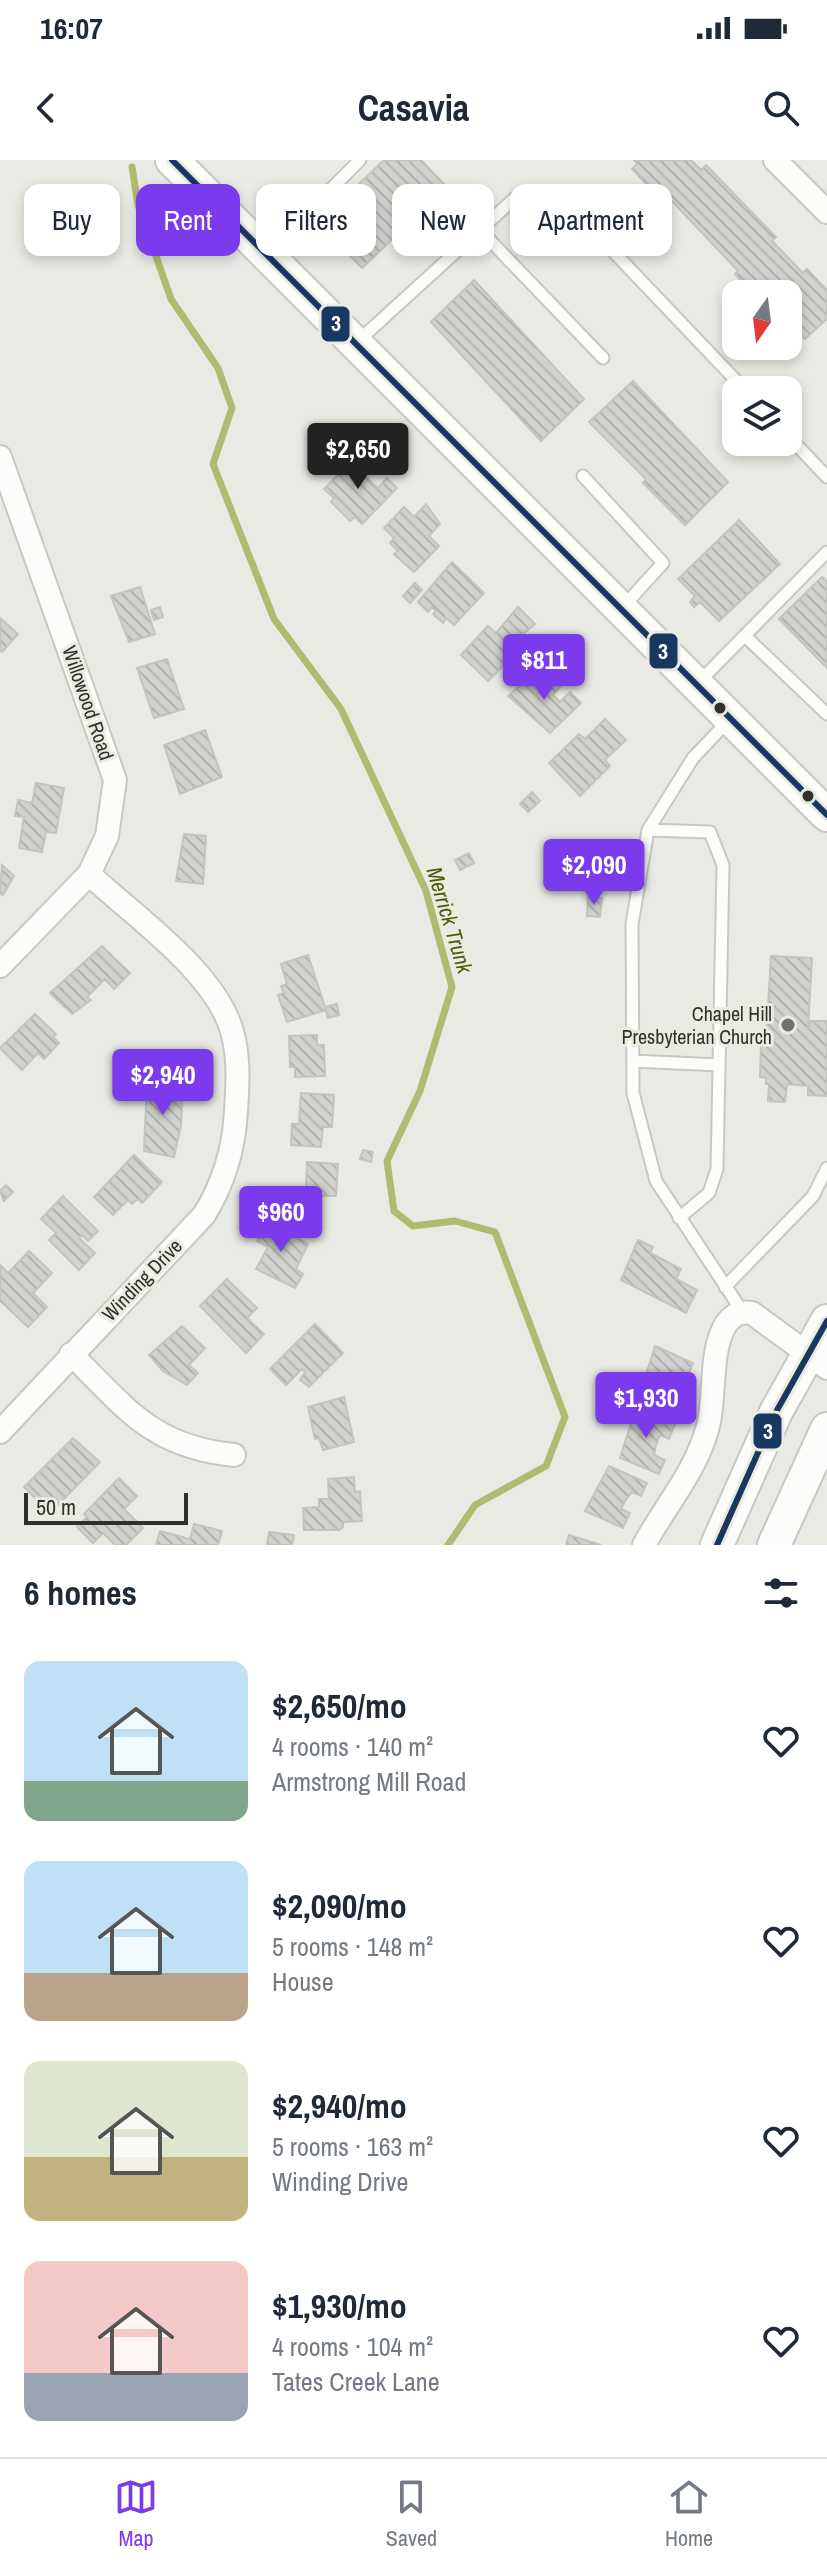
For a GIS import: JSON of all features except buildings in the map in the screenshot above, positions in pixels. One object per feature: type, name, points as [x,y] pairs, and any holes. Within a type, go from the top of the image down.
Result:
[{"type":"main road","points":[[172,160],[256,243]]},
{"type":"main road","points":[[269,256],[827,815]]},
{"type":"main road","points":[[717,1545],[744,1477],[817,1361],[827,1321]]},
{"type":"main road","points":[[774,1545],[827,1429]]},
{"type":"street","points":[[775,160],[827,212]]},
{"type":"street","name":"Willowood Road","points":[[0,457],[5,492],[115,780],[107,836],[89,874],[0,966]]},
{"type":"street","name":"Winding Drive","points":[[0,1432],[210,1206],[229,1162],[238,1083],[229,1023],[215,995],[89,874]]},
{"type":"street","points":[[644,1545],[700,1450],[708,1426],[721,1337],[726,1325],[742,1311],[762,1319],[817,1361]]},
{"type":"street","points":[[71,1354],[143,1425],[172,1442],[205,1452],[234,1455]]},
{"type":"lane","points":[[336,184],[360,160]]},
{"type":"lane","points":[[494,217],[515,198],[550,193],[569,205],[732,376]]},
{"type":"lane","points":[[494,245],[603,358]]},
{"type":"lane","points":[[356,343],[451,256]]},
{"type":"lane","points":[[802,451],[827,477]]},
{"type":"lane","points":[[583,476],[663,563],[622,609]]},
{"type":"lane","points":[[697,684],[827,552]]},
{"type":"lane","points":[[745,636],[827,714]]},
{"type":"lane","points":[[731,718],[693,758],[648,830],[632,924],[633,1093],[656,1181],[742,1311]]},
{"type":"lane","points":[[648,830],[710,832],[723,865],[717,1169],[709,1193],[679,1218]]},
{"type":"lane","points":[[633,1061],[719,1065]]},
{"type":"lane","points":[[725,1287],[813,1196],[827,1168]]},
{"type":"waterway","name":"Merrick Trunk","points":[[132,167],[138,205],[171,299],[218,368],[232,408],[213,464],[274,619],[341,709],[426,891],[452,987],[420,1091],[387,1161],[394,1211],[413,1226],[455,1221],[495,1232],[565,1417],[546,1466],[475,1505],[448,1545]]},
{"type":"transit line","name":"3","points":[[172,160],[827,815]]},
{"type":"transit line","name":"3","points":[[717,1545],[776,1412],[827,1321]]},
{"type":"place","name":"Chapel Hill Presbyterian Church","points":[[788,1025]]}]
